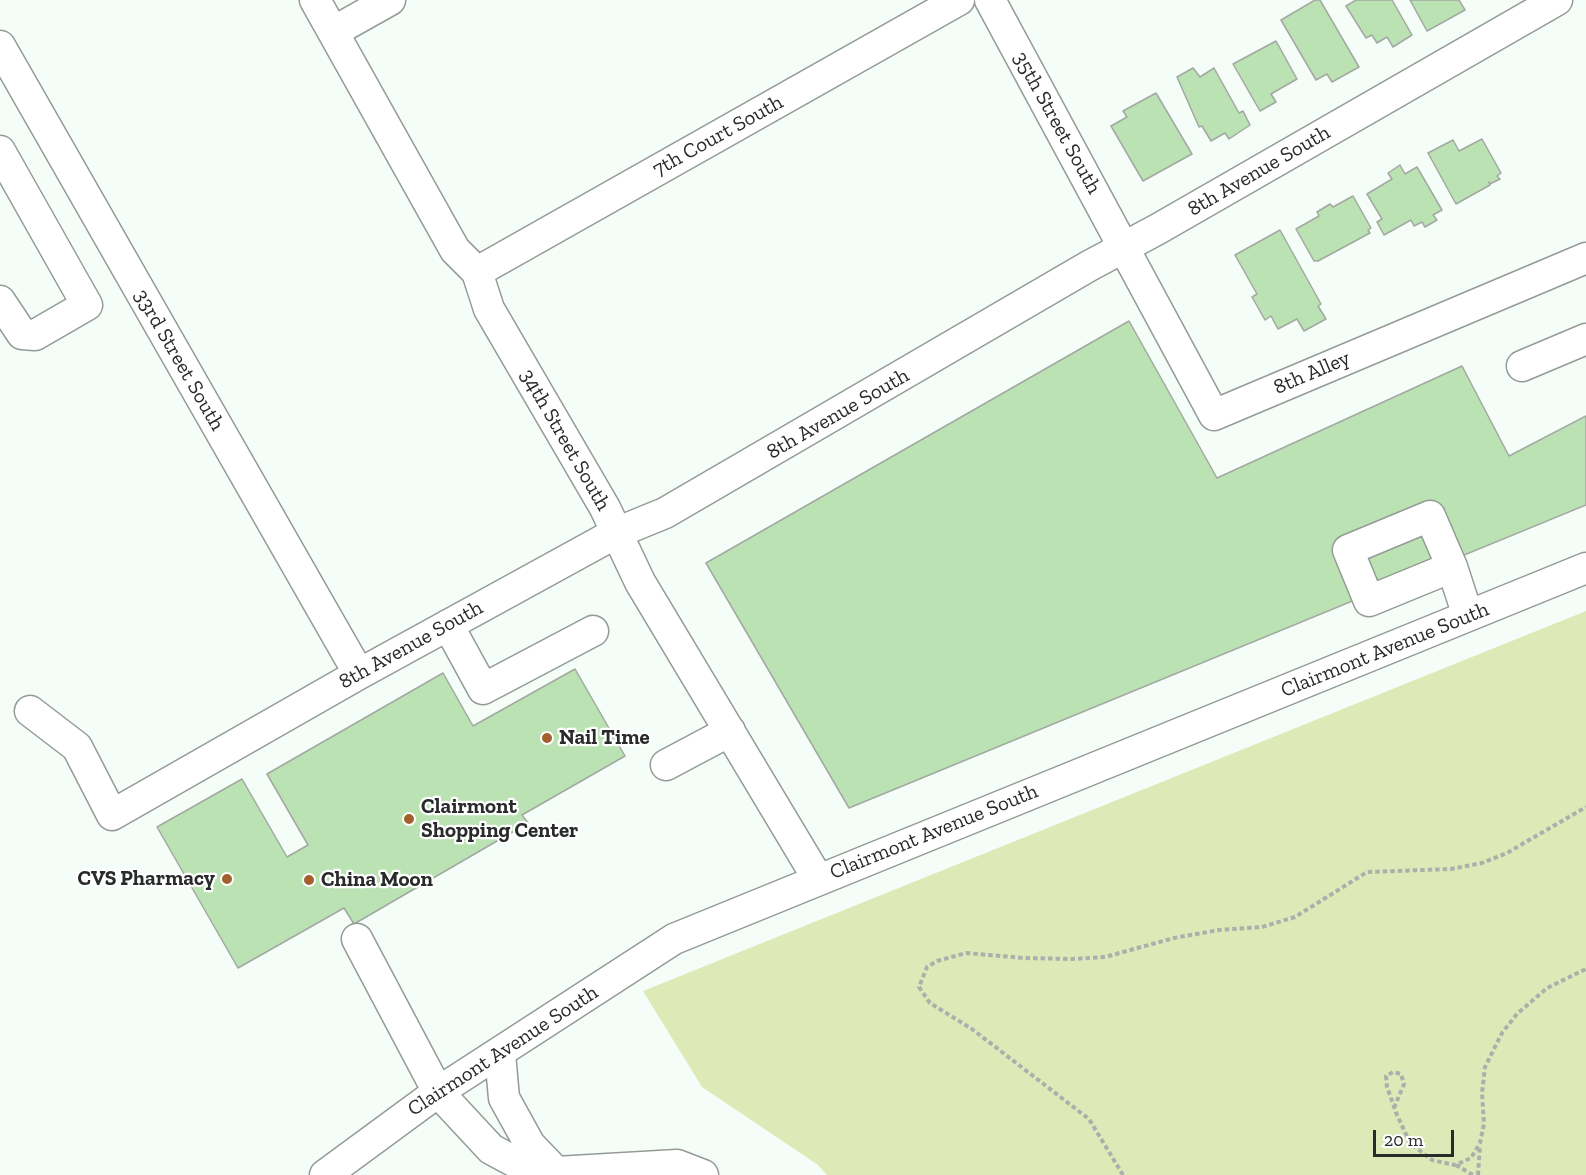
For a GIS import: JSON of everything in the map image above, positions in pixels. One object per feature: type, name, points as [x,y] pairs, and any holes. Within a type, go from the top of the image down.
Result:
[{"type":"street","name":"34th Street South","points":[[315,0],[455,250],[477,272],[489,309],[606,508],[640,582],[818,879]]},
{"type":"street","points":[[333,32],[390,0]]},
{"type":"street","name":"7th Court South","points":[[477,272],[959,0]]},
{"type":"street","name":"35th Street South","points":[[990,0],[1125,247]]},
{"type":"street","name":"8th Avenue South","points":[[30,711],[77,747],[112,814],[359,674],[616,533],[665,513],[1557,0]]},
{"type":"street","name":"33rd Street South","points":[[0,46],[359,674]]},
{"type":"street","points":[[0,151],[87,305],[35,335],[22,334],[0,301]]},
{"type":"street","name":"8th Alley","points":[[1125,247],[1214,415],[1586,258]]},
{"type":"street","points":[[1522,366],[1586,339]]},
{"type":"street","points":[[1452,567],[1468,616]]},
{"type":"street","name":"Clairmont Avenue South","points":[[325,1175],[438,1092],[500,1054],[674,939],[1586,568]]},
{"type":"street","points":[[448,625],[483,689],[593,631]]},
{"type":"street","points":[[666,765],[730,731]]},
{"type":"street","points":[[357,939],[438,1092],[491,1149],[517,1163],[556,1172],[677,1165],[703,1175]]},
{"type":"street","points":[[500,1054],[504,1098],[530,1145],[556,1172]]},
{"type":"path","points":[[1123,1175],[1089,1119],[972,1029],[930,1003],[919,987],[927,967],[937,961],[966,953],[1036,958],[1105,957],[1174,938],[1218,930],[1262,927],[1295,917],[1367,872],[1451,870],[1482,863],[1507,852],[1586,807]]},
{"type":"path","points":[[1479,1175],[1485,1067],[1502,1033],[1517,1014],[1548,988],[1586,969]]},
{"type":"path","points":[[1394,1108],[1404,1084],[1401,1074],[1393,1072],[1386,1076],[1394,1108],[1410,1143],[1432,1160],[1455,1165],[1473,1175]]},
{"type":"path","points":[[1455,1165],[1471,1158],[1482,1135]]},
{"type":"green space","points":[[1586,611],[1586,1175],[827,1175],[818,1165],[702,1087],[643,991]]},
{"type":"building","points":[[1315,0],[1320,0],[1359,67],[1332,82],[1327,74],[1316,80],[1281,20]]},
{"type":"building","points":[[1356,0],[1392,0],[1412,35],[1393,47],[1387,37],[1377,43],[1372,35],[1366,38],[1346,6]]},
{"type":"building","points":[[1410,0],[1459,0],[1465,10],[1427,31]]},
{"type":"building","points":[[1276,41],[1297,79],[1271,94],[1276,102],[1260,111],[1233,64]]},
{"type":"building","points":[[1193,68],[1200,77],[1214,68],[1239,113],[1243,111],[1250,125],[1229,139],[1225,133],[1211,141],[1202,126],[1199,127],[1177,77]]},
{"type":"building","points":[[1156,93],[1192,154],[1143,181],[1111,126],[1127,117],[1123,111]]},
{"type":"building","points":[[1482,139],[1501,173],[1497,176],[1500,179],[1490,184],[1489,182],[1490,185],[1456,204],[1428,153],[1453,140],[1459,151]]},
{"type":"building","points":[[1400,165],[1405,174],[1417,167],[1442,210],[1433,215],[1437,220],[1425,227],[1422,222],[1414,226],[1411,220],[1384,235],[1377,222],[1382,219],[1367,194],[1392,179],[1388,173]]},
{"type":"building","points":[[1353,196],[1371,228],[1368,230],[1370,233],[1314,261],[1296,229],[1319,216],[1317,212],[1330,204],[1333,207]]},
{"type":"building","points":[[1280,230],[1321,304],[1318,306],[1326,319],[1304,331],[1297,319],[1278,329],[1271,316],[1265,320],[1252,297],[1257,294],[1235,255]]},
{"type":"building","points":[[1129,321],[1217,478],[1462,366],[1509,456],[1586,416],[1586,505],[849,808],[706,563]]},
{"type":"building","name":"Clairmont Shopping Center","points":[[575,669],[625,756],[522,815],[528,823],[354,924],[344,908],[238,968],[157,827],[242,779],[287,857],[308,845],[267,774],[443,673],[473,726]]},
{"type":"place","name":"Nail Time","points":[[547,738]]},
{"type":"place","name":"Clairmont Shopping Center","points":[[409,819]]},
{"type":"place","name":"CVS Pharmacy","points":[[227,879]]},
{"type":"place","name":"China Moon","points":[[309,880]]}]
